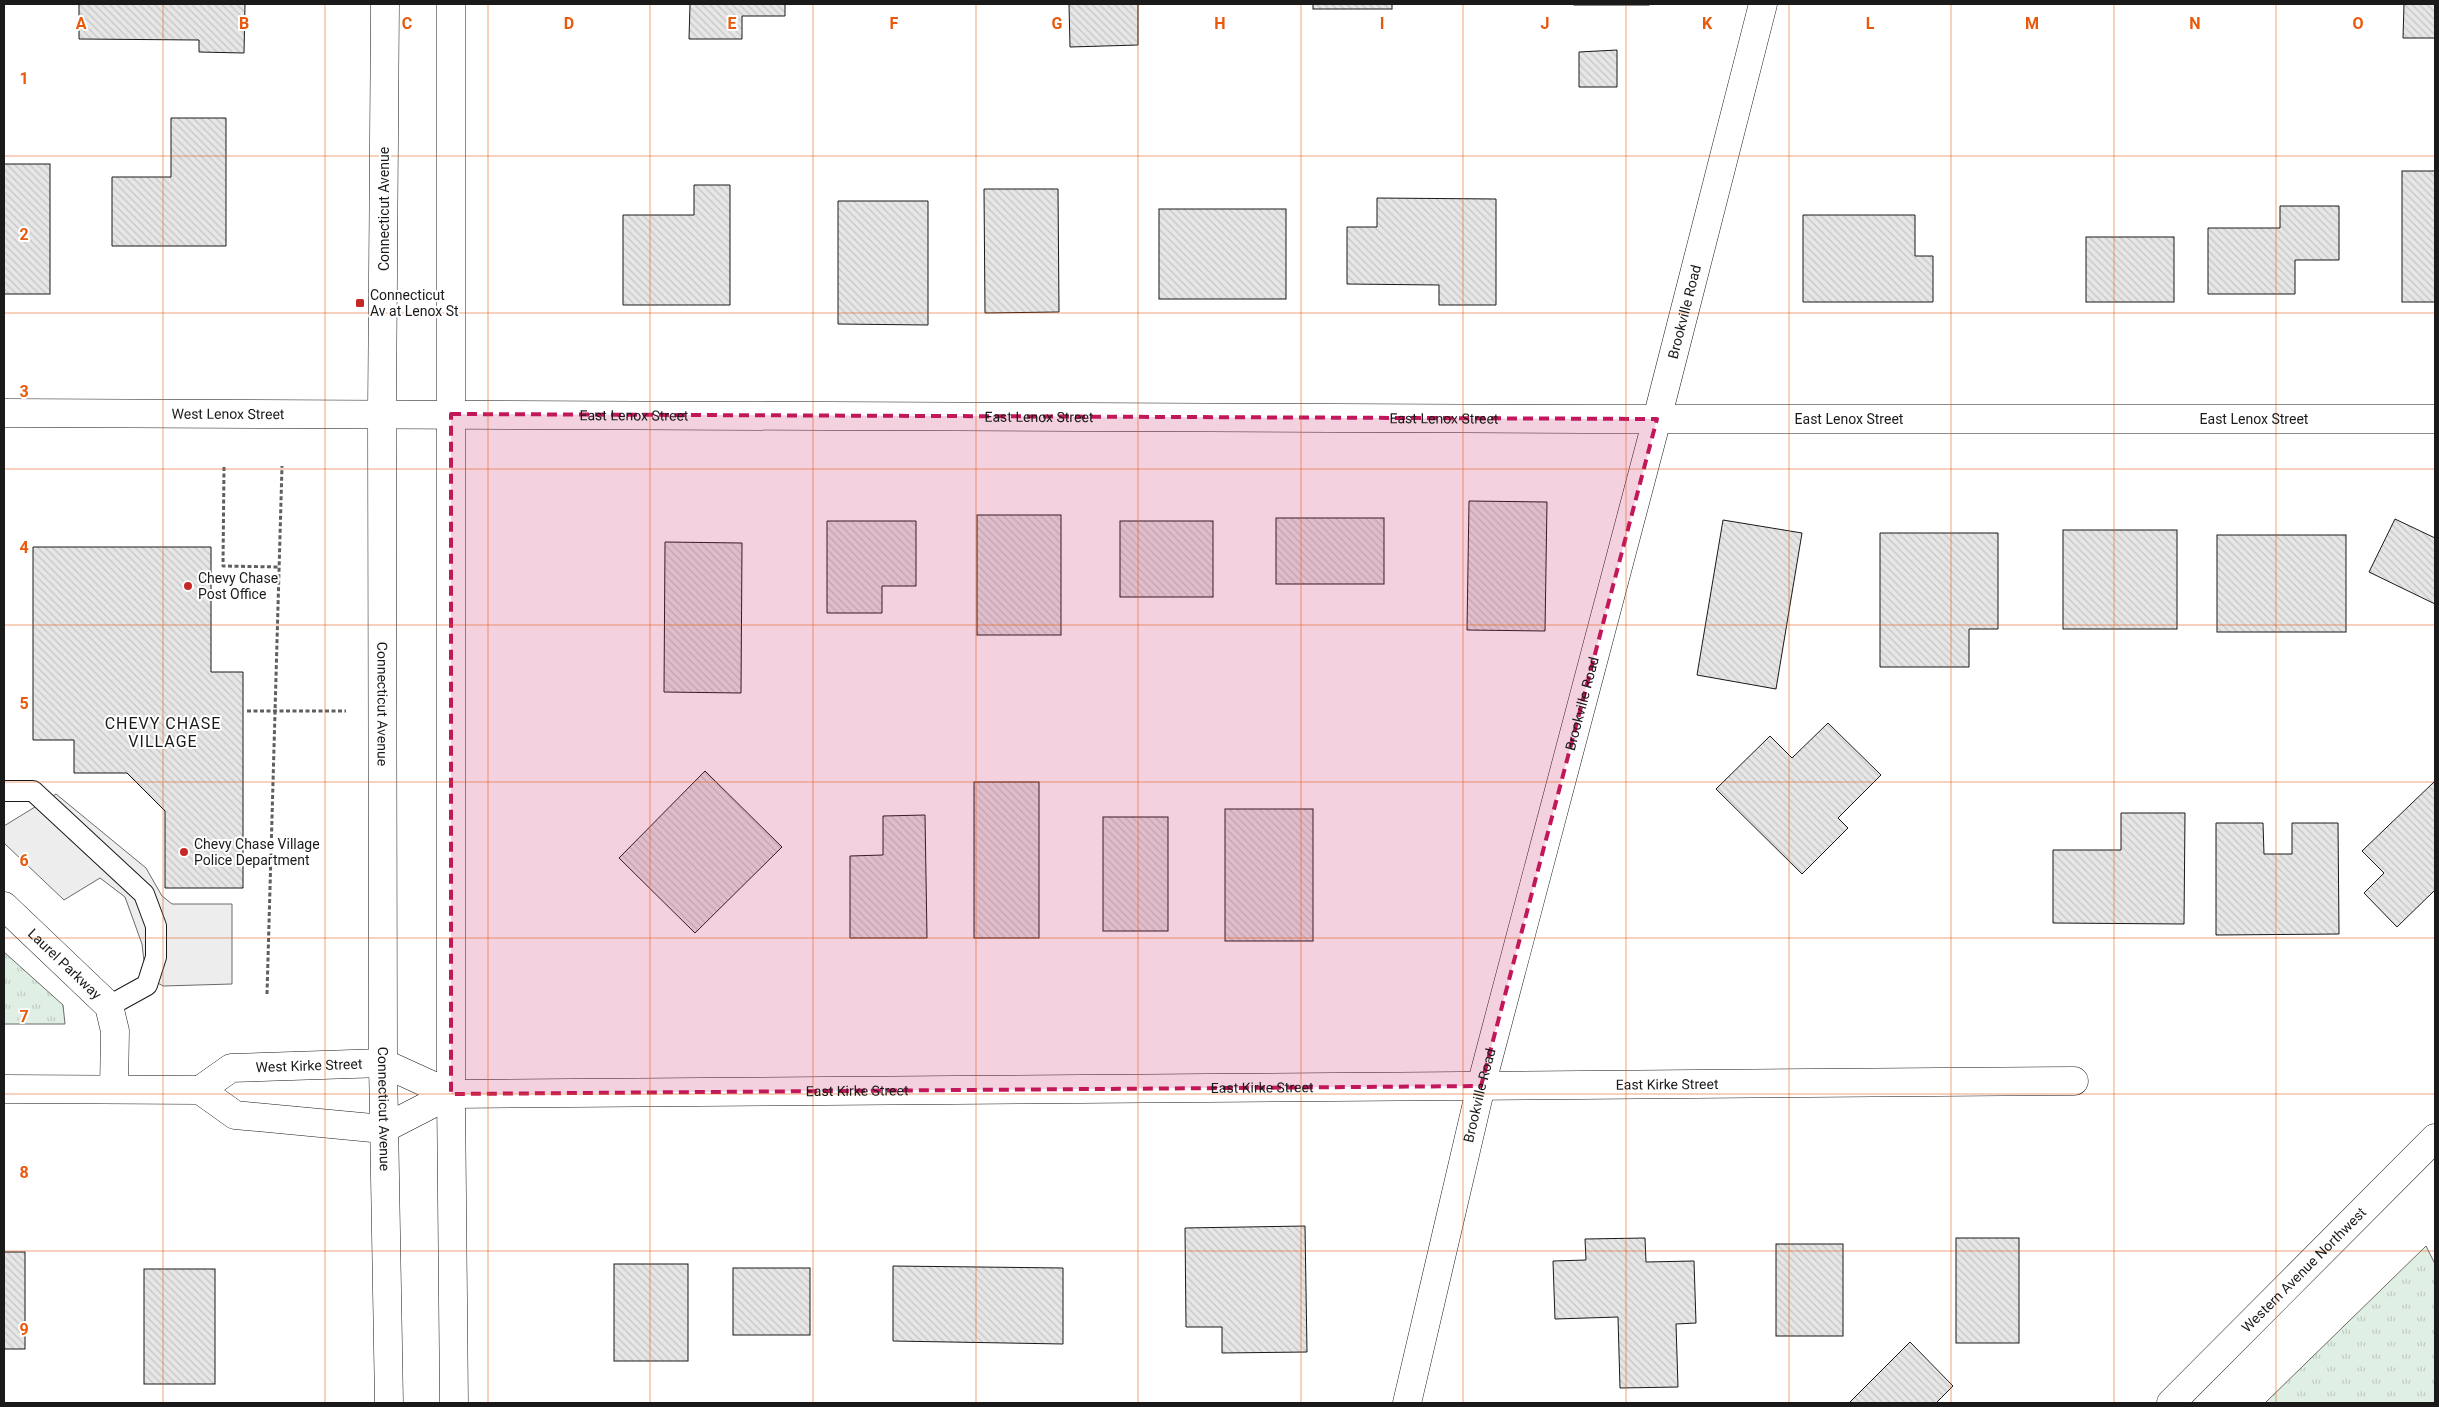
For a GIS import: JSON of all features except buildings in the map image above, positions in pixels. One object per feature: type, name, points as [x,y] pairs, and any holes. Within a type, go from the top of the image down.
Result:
[{"type":"street","name":"Connecticut Avenue","points":[[385,4],[382,414],[383,1128],[389,1403]]},
{"type":"street","points":[[452,4],[452,1094],[454,1403]]},
{"type":"street","name":"Brookville Road","points":[[1406,1403],[1481,1086],[1657,419],[1763,4]]},
{"type":"street","name":"West Lenox Street","points":[[4,414],[452,414]]},
{"type":"street","name":"East Lenox Street","points":[[452,414],[1657,419],[2435,419]]},
{"type":"street","name":"Laurel Parkway","points":[[4,906],[109,1006],[115,1031],[114,1089]]},
{"type":"street","name":"West Kirke Street","points":[[200,1090],[231,1068],[383,1063],[452,1094]]},
{"type":"street","name":"East Kirke Street","points":[[452,1094],[2074,1081]]},
{"type":"street","points":[[4,1088],[200,1090],[235,1115],[383,1128],[452,1094]]},
{"type":"street","name":"Western Avenue Northwest","points":[[2171,1403],[2435,1138]]},
{"type":"lane","points":[[4,791],[33,791],[144,894],[156,926],[156,957],[147,985],[109,1006]]},
{"type":"path","points":[[267,994],[282,466]]},
{"type":"path","points":[[224,467],[223,566],[279,567]]},
{"type":"path","points":[[247,712],[349,712]]},
{"type":"highlighted area","points":[[451,414],[1657,419],[1481,1086],[451,1094]]},
{"type":"green space","points":[[4,952],[63,1005],[65,1024],[4,1024]]},
{"type":"green space","points":[[2426,1246],[2435,1264],[2435,1403],[2265,1403]]},
{"type":"shaded area","points":[[56,794],[146,868],[162,896],[172,904],[232,904],[232,984],[163,986],[140,973],[144,961],[142,944],[125,897],[100,878],[64,900],[4,843],[4,826]]},
{"type":"place","name":"Connecticut Av at Lenox St","points":[[360,303]]},
{"type":"place","name":"Chevy Chase Post Office","points":[[188,586]]},
{"type":"place","name":"Chevy Chase Village Police Department","points":[[184,852]]},
{"type":"district","name":"CHEVY CHASE VILLAGE","points":[[163,732]]}]
